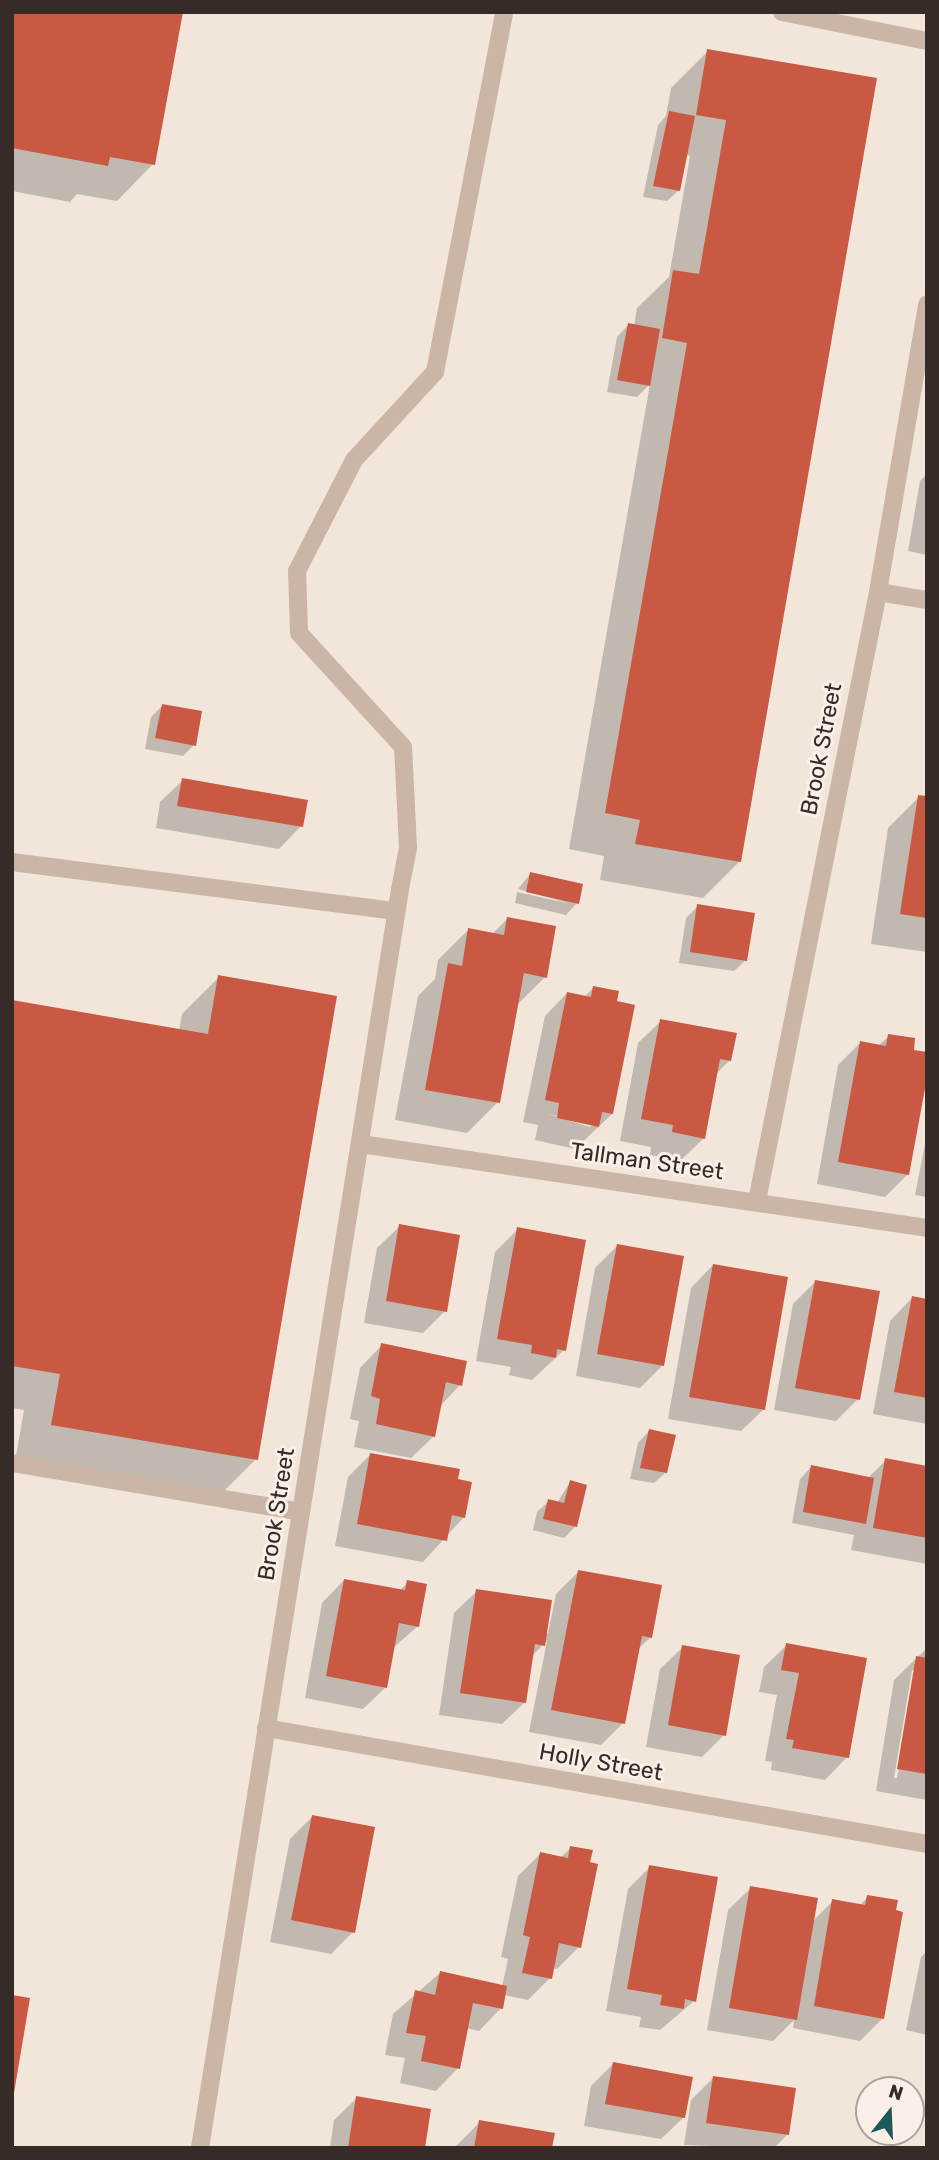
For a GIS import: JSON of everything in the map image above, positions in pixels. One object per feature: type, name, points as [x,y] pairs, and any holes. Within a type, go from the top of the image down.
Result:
[{"type":"street","name":"Brook Street","points":[[200,2148],[408,849],[403,747],[299,633],[297,571],[355,460],[435,372],[504,12]]},
{"type":"street","points":[[782,12],[927,41]]},
{"type":"street","name":"Brook Street","points":[[757,1201],[878,592],[927,304]]},
{"type":"street","points":[[878,592],[927,600]]},
{"type":"street","points":[[12,862],[396,911]]},
{"type":"street","name":"Tallman Street","points":[[360,1144],[927,1228]]},
{"type":"street","points":[[12,1463],[301,1512]]},
{"type":"street","name":"Holly Street","points":[[266,1728],[927,1844]]},
{"type":"building","points":[[12,12],[183,12],[155,165],[110,157],[108,166],[12,148]]},
{"type":"building","points":[[707,49],[877,78],[741,862],[635,844],[640,820],[605,813],[687,343],[662,338],[673,270],[699,274],[726,120],[696,115]]},
{"type":"building","points":[[669,111],[695,116],[680,191],[653,186]]},
{"type":"building","points":[[628,323],[660,329],[650,386],[617,380]]},
{"type":"building","points":[[162,704],[202,711],[196,746],[155,738]]},
{"type":"building","points":[[182,778],[308,800],[303,827],[177,806]]},
{"type":"building","points":[[918,795],[927,796],[927,918],[900,914]]},
{"type":"building","points":[[530,872],[583,884],[579,904],[526,892]]},
{"type":"building","points":[[697,904],[755,913],[747,961],[690,952]]},
{"type":"building","points":[[507,917],[556,926],[547,978],[524,973],[500,1103],[425,1090],[448,963],[462,966],[468,928],[504,935]]},
{"type":"building","points":[[218,975],[337,996],[258,1460],[51,1425],[60,1374],[12,1366],[12,1000],[208,1034]]},
{"type":"building","points":[[593,986],[619,991],[617,1001],[635,1005],[613,1114],[602,1112],[599,1127],[557,1118],[559,1103],[545,1100],[567,992],[591,997]]},
{"type":"building","points":[[660,1019],[737,1033],[731,1061],[720,1059],[705,1139],[672,1132],[673,1125],[641,1119]]},
{"type":"building","points":[[888,1034],[915,1038],[914,1050],[927,1052],[927,1078],[909,1175],[838,1162],[860,1041],[886,1046]]},
{"type":"building","points":[[399,1224],[460,1235],[447,1312],[386,1301]]},
{"type":"building","points":[[517,1227],[586,1240],[566,1351],[557,1349],[556,1358],[531,1353],[532,1345],[497,1339]]},
{"type":"building","points":[[617,1244],[684,1256],[664,1366],[597,1354]]},
{"type":"building","points":[[713,1264],[788,1277],[765,1410],[689,1397]]},
{"type":"building","points":[[815,1280],[880,1291],[860,1400],[795,1388]]},
{"type":"building","points":[[912,1296],[927,1299],[927,1398],[894,1392]]},
{"type":"building","points":[[381,1343],[467,1361],[462,1386],[446,1382],[435,1437],[376,1424],[380,1399],[371,1396]]},
{"type":"building","points":[[649,1429],[676,1435],[667,1473],[640,1468]]},
{"type":"building","points":[[370,1453],[460,1469],[458,1479],[472,1482],[465,1518],[452,1515],[447,1541],[357,1524]]},
{"type":"building","points":[[885,1458],[927,1466],[927,1538],[873,1528]]},
{"type":"building","points":[[811,1465],[874,1478],[866,1524],[803,1512]]},
{"type":"building","points":[[570,1480],[587,1485],[577,1527],[543,1519],[548,1499],[564,1503]]},
{"type":"building","points":[[578,1570],[662,1585],[652,1638],[642,1636],[625,1724],[551,1710]]},
{"type":"building","points":[[344,1579],[405,1590],[407,1580],[427,1584],[419,1627],[399,1623],[387,1688],[326,1676]]},
{"type":"building","points":[[476,1589],[552,1600],[545,1646],[535,1644],[526,1703],[460,1693]]},
{"type":"building","points":[[786,1643],[867,1658],[849,1758],[792,1748],[794,1740],[786,1739],[799,1673],[781,1670]]},
{"type":"building","points":[[682,1645],[740,1655],[726,1736],[668,1725]]},
{"type":"building","points":[[916,1656],[927,1658],[927,1774],[897,1769]]},
{"type":"building","points":[[312,1815],[375,1827],[355,1933],[291,1920]]},
{"type":"building","points":[[570,1846],[593,1850],[590,1862],[598,1864],[581,1948],[559,1943],[552,1979],[522,1973],[530,1937],[523,1935],[540,1852],[568,1858]]},
{"type":"building","points":[[649,1865],[718,1877],[696,2002],[685,1999],[684,2009],[660,2005],[662,1995],[627,1989]]},
{"type":"building","points":[[750,1886],[818,1898],[797,2020],[729,2008]]},
{"type":"building","points":[[867,1895],[898,1900],[896,1910],[903,1912],[884,2019],[814,2006],[832,1899],[865,1905]]},
{"type":"building","points":[[440,1971],[507,1986],[503,2009],[473,2003],[460,2069],[421,2061],[426,2036],[406,2033],[415,1990],[435,1995]]},
{"type":"building","points":[[12,1995],[30,1998],[14,2093],[12,2093]]},
{"type":"building","points":[[613,2062],[693,2077],[685,2118],[605,2104]]},
{"type":"building","points":[[713,2076],[796,2088],[789,2135],[706,2123]]},
{"type":"building","points":[[356,2096],[431,2109],[425,2148],[348,2148]]},
{"type":"building","points":[[479,2120],[555,2133],[552,2148],[474,2148]]}]
